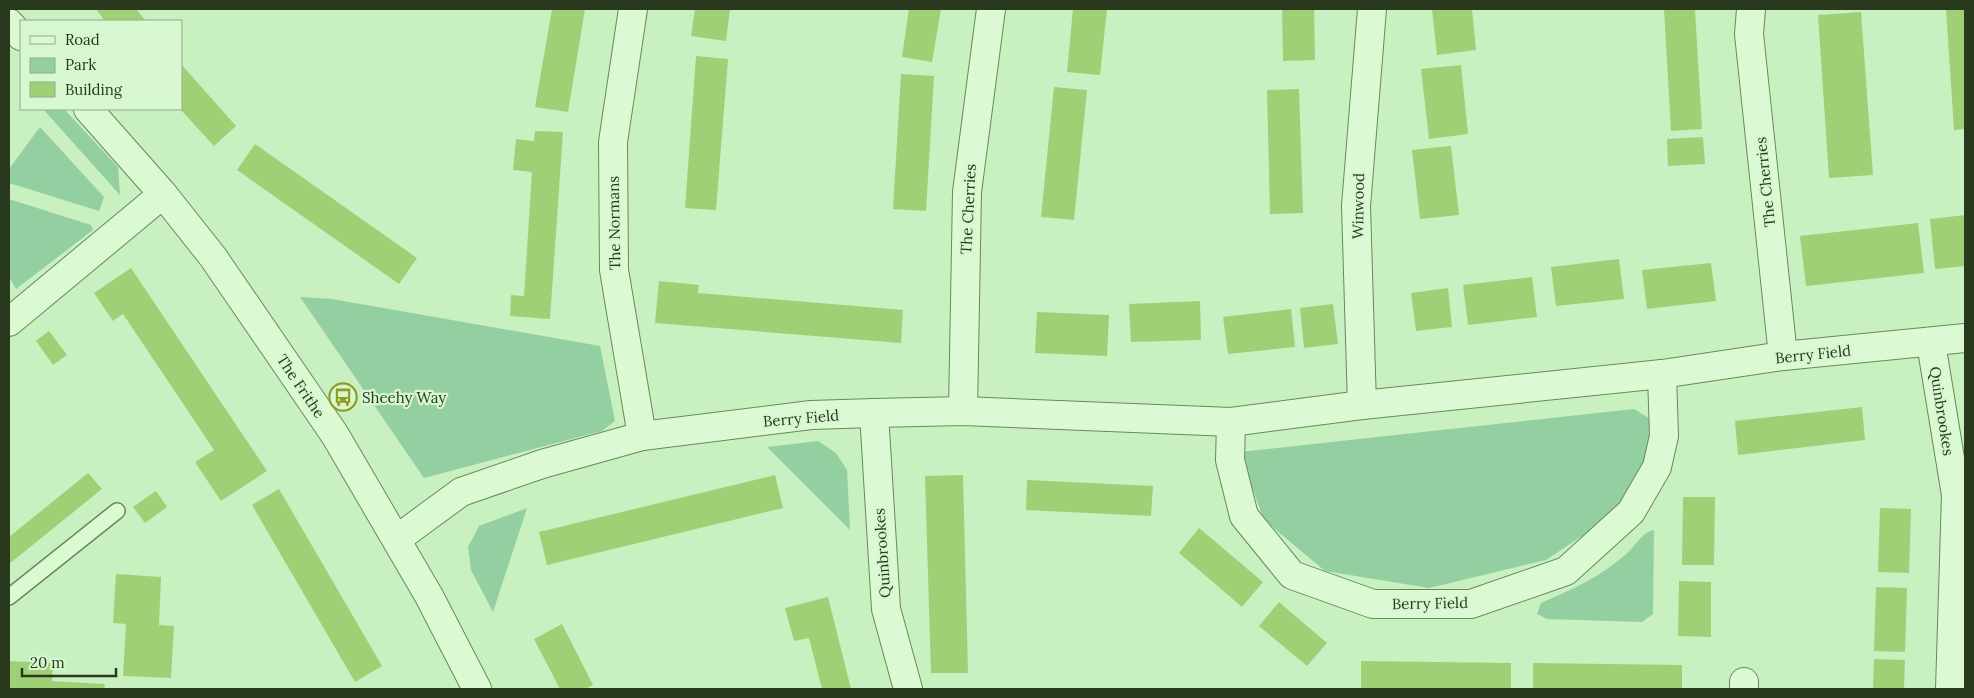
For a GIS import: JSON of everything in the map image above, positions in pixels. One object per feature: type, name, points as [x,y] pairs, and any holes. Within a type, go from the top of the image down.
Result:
[{"type":"street","name":"The Normans","points":[[633,9],[613,142],[614,270],[642,436]]},
{"type":"street","name":"The Cherries","points":[[963,411],[967,192],[991,9]]},
{"type":"street","name":"Winwood","points":[[1362,405],[1356,206],[1372,9]]},
{"type":"street","name":"The Cherries","points":[[1750,9],[1749,34],[1783,356]]},
{"type":"street","points":[[9,23],[20,35]]},
{"type":"street","name":"The Frithe","points":[[89,110],[163,194],[214,258],[335,435],[397,539],[477,689]]},
{"type":"street","points":[[9,322],[163,194]]},
{"type":"street","name":"Berry Field","points":[[397,539],[461,492],[542,464],[642,436],[811,415],[874,413],[963,411],[1230,422],[1362,405],[1662,374],[1783,356],[1931,343],[1965,338]]},
{"type":"street","name":"Quinbrookes","points":[[1931,343],[1956,495],[1950,689]]},
{"type":"street","name":"Berry Field","points":[[1230,422],[1230,460],[1244,516],[1292,574],[1373,604],[1471,604],[1566,570],[1631,512],[1657,467],[1659,459],[1664,436],[1662,374]]},
{"type":"street","name":"Quinbrookes","points":[[874,413],[886,609],[908,689]]},
{"type":"lane","points":[[9,597],[117,511]]},
{"type":"green space","points":[[44,110],[65,110],[118,167],[120,195]]},
{"type":"green space","points":[[40,127],[104,197],[99,211],[9,183],[9,169]]},
{"type":"green space","points":[[9,199],[91,225],[93,230],[16,289],[9,277]]},
{"type":"green space","points":[[300,297],[332,299],[600,346],[615,421],[602,431],[424,478]]},
{"type":"green space","points":[[1634,409],[1657,423],[1637,489],[1591,530],[1546,560],[1429,588],[1325,571],[1264,520],[1239,452]]},
{"type":"green space","points":[[818,441],[836,453],[847,470],[850,530],[767,447]]},
{"type":"green space","points":[[527,508],[493,612],[471,570],[468,547],[479,526]]},
{"type":"green space","points":[[1654,530],[1653,614],[1642,622],[1547,619],[1537,614],[1541,603],[1574,588],[1606,570],[1629,552],[1642,537]]},
{"type":"building","points":[[96,9],[136,9],[145,20],[104,20]]},
{"type":"building","points":[[552,9],[585,9],[568,112],[535,107]]},
{"type":"building","points":[[695,9],[730,9],[726,41],[691,36]]},
{"type":"building","points":[[909,9],[941,9],[932,62],[902,57]]},
{"type":"building","points":[[1073,9],[1107,9],[1100,75],[1067,72]]},
{"type":"building","points":[[1282,9],[1314,9],[1315,60],[1283,61]]},
{"type":"building","points":[[1432,9],[1472,9],[1476,50],[1437,55]]},
{"type":"building","points":[[1664,9],[1695,9],[1702,129],[1671,131]]},
{"type":"building","points":[[1946,9],[1965,9],[1965,129],[1954,130]]},
{"type":"building","points":[[1861,12],[1873,175],[1829,178],[1818,15]]},
{"type":"building","points":[[696,56],[728,59],[716,210],[685,208]]},
{"type":"building","points":[[182,65],[236,126],[214,146],[181,110]]},
{"type":"building","points":[[1461,65],[1468,134],[1429,139],[1421,69]]},
{"type":"building","points":[[901,74],[934,76],[926,211],[893,209]]},
{"type":"building","points":[[1054,87],[1087,90],[1074,220],[1041,217]]},
{"type":"building","points":[[1299,89],[1303,213],[1270,214],[1267,90]]},
{"type":"building","points":[[535,131],[563,132],[550,319],[510,316],[511,295],[524,296],[532,172],[513,170],[516,139],[534,141]]},
{"type":"building","points":[[1703,137],[1705,164],[1668,166],[1667,139]]},
{"type":"building","points":[[255,144],[417,258],[399,284],[237,170]]},
{"type":"building","points":[[1451,146],[1459,215],[1420,219],[1412,150]]},
{"type":"building","points":[[1965,215],[1965,266],[1935,269],[1930,219]]},
{"type":"building","points":[[1918,223],[1924,273],[1806,286],[1800,236]]},
{"type":"building","points":[[1619,259],[1624,299],[1556,306],[1551,267]]},
{"type":"building","points":[[1711,263],[1716,301],[1647,309],[1642,270]]},
{"type":"building","points":[[131,268],[267,471],[221,501],[195,462],[214,450],[123,314],[113,321],[94,293]]},
{"type":"building","points":[[1532,277],[1537,317],[1468,325],[1463,285]]},
{"type":"building","points":[[659,281],[699,285],[698,293],[903,310],[901,343],[655,323]]},
{"type":"building","points":[[1448,288],[1452,327],[1416,331],[1411,293]]},
{"type":"building","points":[[1200,301],[1201,340],[1131,342],[1129,304]]},
{"type":"building","points":[[1333,304],[1338,344],[1304,348],[1300,308]]},
{"type":"building","points":[[1291,309],[1295,347],[1228,354],[1223,317]]},
{"type":"building","points":[[1037,312],[1109,315],[1107,356],[1035,353]]},
{"type":"building","points":[[49,331],[67,355],[53,365],[36,341]]},
{"type":"building","points":[[1862,407],[1865,440],[1738,455],[1735,421]]},
{"type":"building","points":[[88,473],[102,489],[9,564],[9,537]]},
{"type":"building","points":[[775,475],[783,508],[547,565],[539,532]]},
{"type":"building","points":[[963,475],[968,673],[931,673],[925,476]]},
{"type":"building","points":[[1027,480],[1153,486],[1151,516],[1026,510]]},
{"type":"building","points":[[279,489],[382,666],[355,682],[252,505]]},
{"type":"building","points":[[156,491],[167,507],[145,523],[133,507]]},
{"type":"building","points":[[1683,497],[1715,497],[1714,565],[1682,565]]},
{"type":"building","points":[[1880,508],[1911,509],[1909,573],[1878,572]]},
{"type":"building","points":[[1199,528],[1263,582],[1242,607],[1179,553]]},
{"type":"building","points":[[116,574],[161,577],[159,625],[174,626],[171,678],[123,676],[126,624],[113,623]]},
{"type":"building","points":[[1679,581],[1711,582],[1711,637],[1678,636]]},
{"type":"building","points":[[1876,587],[1907,588],[1905,652],[1874,651]]},
{"type":"building","points":[[828,597],[851,689],[822,689],[809,638],[794,641],[785,608]]},
{"type":"building","points":[[1279,602],[1327,643],[1307,666],[1259,626]]},
{"type":"building","points":[[562,624],[593,685],[585,689],[560,689],[534,639]]},
{"type":"building","points":[[1874,659],[1905,660],[1904,689],[1873,689]]},
{"type":"building","points":[[9,661],[53,663],[52,681],[105,684],[104,689],[9,689]]},
{"type":"building","points":[[1361,661],[1511,663],[1511,689],[1361,689]]},
{"type":"building","points":[[1533,663],[1682,665],[1682,689],[1533,689]]},
{"type":"place","name":"Sheehy Way","points":[[343,397]]}]
